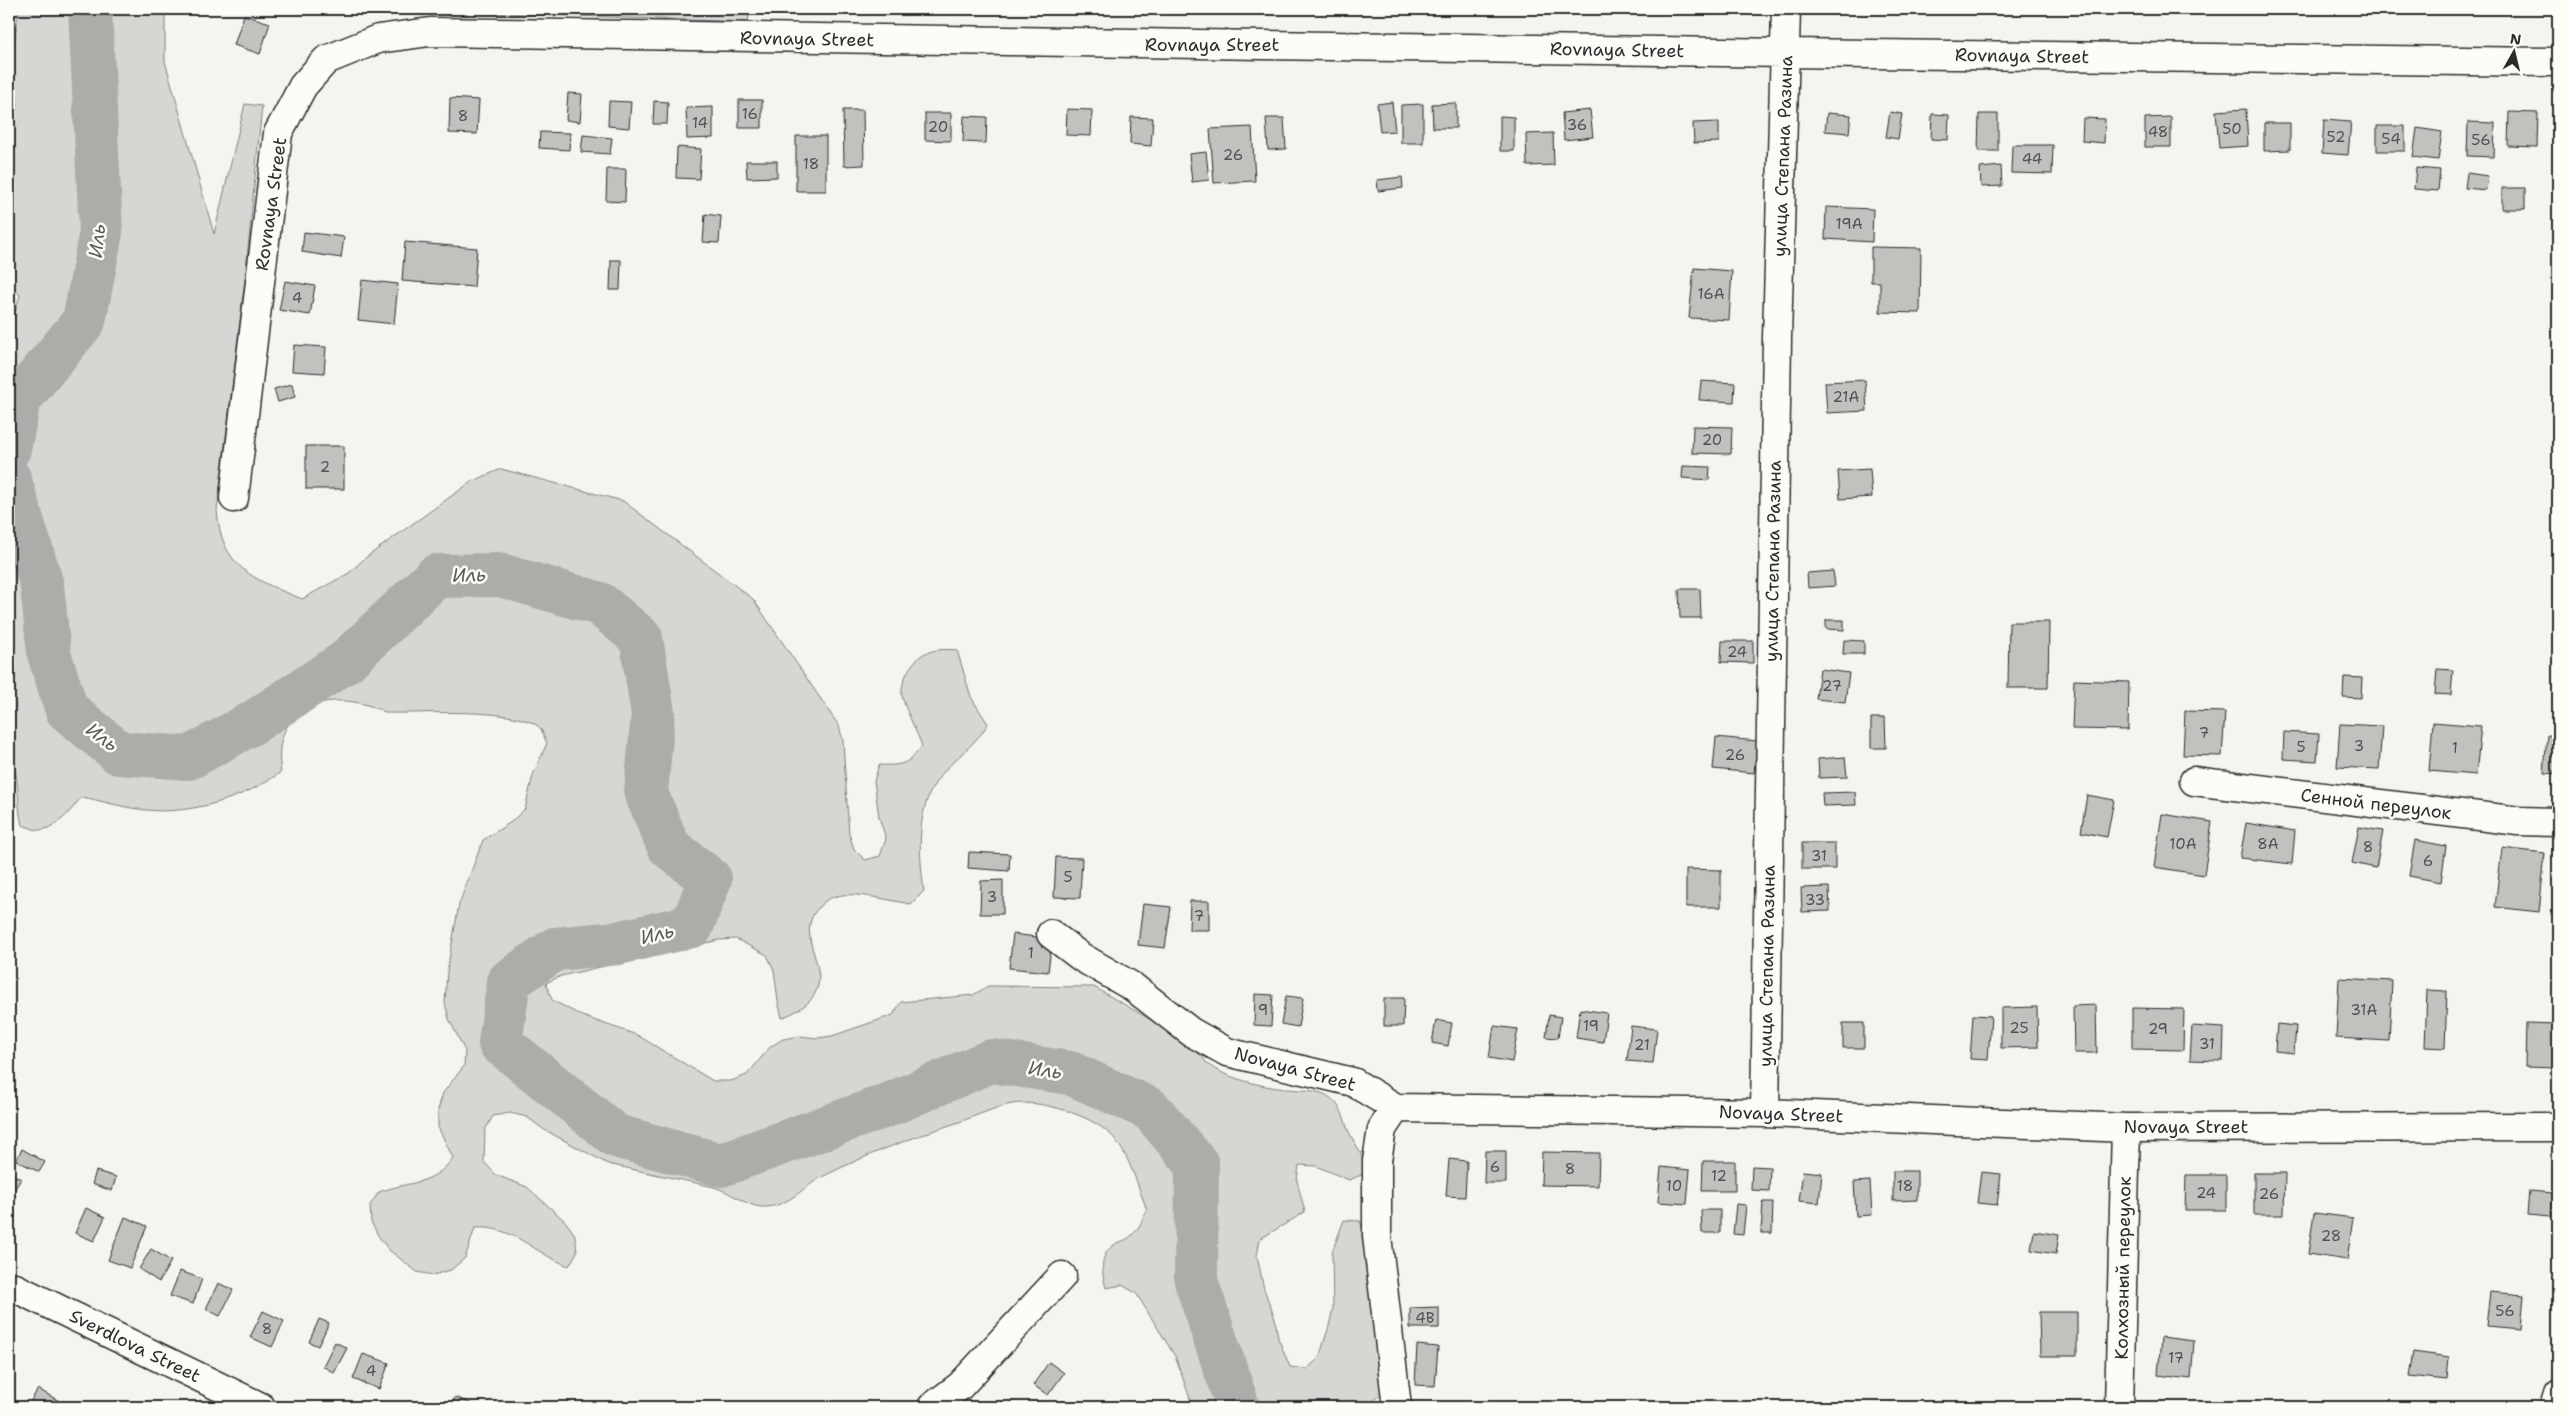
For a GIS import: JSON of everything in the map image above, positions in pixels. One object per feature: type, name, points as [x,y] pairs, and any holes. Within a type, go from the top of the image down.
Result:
[{"type":"street","name":"улица Степана Разина","points":[[1765,1113],[1776,338],[1786,9]]},
{"type":"street","name":"Rovnaya Street","points":[[234,498],[278,133],[302,86],[326,60],[378,39],[430,32],[1786,53],[2558,62]]},
{"type":"street","name":"Сенной переулок","points":[[2194,781],[2519,820],[2558,822]]},
{"type":"street","name":"Novaya Street","points":[[1051,934],[1081,957],[1132,987],[1191,1032],[1228,1052],[1353,1082],[1396,1108],[1765,1113],[2126,1128],[2558,1127]]},
{"type":"street","points":[[1396,1108],[1382,1129],[1377,1161],[1377,1236],[1397,1407]]},
{"type":"street","name":"Колхозный переулок","points":[[2119,1407],[2126,1128]]},
{"type":"street","points":[[932,1407],[960,1386],[1062,1276]]},
{"type":"street","name":"Sverdlova Street","points":[[9,1285],[261,1407]]},
{"type":"street","points":[[2554,1407],[2558,1394]]},
{"type":"shaded area","points":[[19,9],[165,9],[165,61],[214,234],[245,104],[262,106],[245,279],[217,510],[225,546],[243,569],[269,585],[302,599],[349,573],[365,558],[471,482],[501,469],[623,501],[753,599],[839,726],[843,741],[849,834],[854,849],[865,860],[880,856],[886,839],[879,817],[874,781],[879,765],[904,763],[913,757],[922,746],[902,695],[905,677],[916,660],[926,653],[941,650],[957,650],[971,697],[988,724],[978,738],[941,775],[927,801],[923,815],[920,846],[924,891],[911,904],[868,896],[843,895],[833,897],[822,904],[813,916],[810,926],[810,937],[819,979],[814,995],[807,1003],[782,1018],[774,970],[767,955],[736,939],[719,940],[561,976],[546,983],[552,1000],[582,1016],[637,1035],[713,1081],[731,1081],[747,1075],[770,1047],[783,1039],[800,1036],[817,1038],[832,1036],[893,1015],[901,1002],[973,995],[988,986],[1094,987],[1198,1047],[1205,1061],[1220,1072],[1244,1081],[1268,1086],[1318,1092],[1329,1097],[1337,1105],[1362,1156],[1364,1174],[1349,1180],[1316,1166],[1299,1165],[1297,1181],[1305,1212],[1260,1239],[1257,1256],[1264,1289],[1275,1319],[1278,1338],[1290,1367],[1307,1369],[1319,1358],[1333,1308],[1332,1252],[1344,1220],[1360,1221],[1366,1238],[1392,1387],[1365,1407],[1193,1407],[1175,1356],[1136,1293],[1122,1285],[1106,1288],[1103,1275],[1104,1257],[1111,1247],[1134,1233],[1147,1210],[1125,1154],[1114,1138],[1094,1123],[1067,1111],[1038,1104],[1006,1105],[873,1153],[814,1181],[787,1201],[762,1207],[750,1204],[714,1187],[608,1164],[543,1129],[527,1117],[510,1113],[493,1116],[485,1130],[484,1162],[496,1175],[527,1187],[565,1221],[575,1235],[577,1252],[569,1266],[556,1261],[512,1235],[488,1228],[475,1228],[465,1258],[451,1270],[433,1275],[417,1272],[389,1250],[371,1222],[370,1205],[379,1192],[429,1178],[437,1174],[453,1158],[438,1127],[438,1110],[443,1093],[464,1066],[465,1051],[449,1019],[445,1003],[447,971],[459,904],[483,840],[511,822],[525,809],[533,775],[547,743],[538,726],[525,720],[508,716],[466,713],[387,713],[367,705],[347,701],[327,702],[310,706],[296,716],[285,730],[280,749],[281,772],[235,797],[199,807],[163,811],[130,808],[81,797],[62,819],[50,827],[37,830],[22,825],[17,780],[9,755],[9,333],[20,295],[9,285],[9,132],[18,104],[12,81],[12,57]]},
{"type":"shaded area","points":[[445,9],[750,9],[748,22],[457,12]]},
{"type":"building","points":[[244,15],[270,23],[260,54],[234,45]]},
{"type":"building","points":[[568,93],[582,94],[580,122],[566,120]]},
{"type":"building","points":[[450,98],[479,100],[477,134],[449,133]]},
{"type":"building","points":[[739,100],[762,100],[762,128],[739,128]]},
{"type":"building","points":[[609,101],[631,102],[629,128],[608,126]]},
{"type":"building","points":[[654,101],[668,102],[667,124],[653,124]]},
{"type":"building","points":[[1392,102],[1395,131],[1380,132],[1377,104]]},
{"type":"building","points":[[1456,103],[1456,128],[1433,128],[1432,104]]},
{"type":"building","points":[[1423,104],[1423,143],[1401,143],[1401,105]]},
{"type":"building","points":[[713,107],[713,138],[687,139],[686,108]]},
{"type":"building","points":[[1067,109],[1092,110],[1091,136],[1066,135]]},
{"type":"building","points":[[2246,109],[2248,146],[2219,148],[2216,111]]},
{"type":"building","points":[[843,110],[863,110],[864,165],[844,166]]},
{"type":"building","points":[[1590,110],[1593,137],[1564,140],[1562,113]]},
{"type":"building","points":[[1890,112],[1902,114],[1898,139],[1886,137]]},
{"type":"building","points":[[2509,112],[2538,113],[2537,147],[2508,146]]},
{"type":"building","points":[[925,113],[951,113],[951,141],[925,140]]},
{"type":"building","points":[[1827,113],[1851,115],[1849,133],[1825,131]]},
{"type":"building","points":[[1932,114],[1949,115],[1948,140],[1931,139]]},
{"type":"building","points":[[1979,114],[1998,114],[1998,151],[1978,151]]},
{"type":"building","points":[[964,116],[987,117],[986,143],[963,142]]},
{"type":"building","points":[[1500,116],[1514,117],[1514,151],[1500,151]]},
{"type":"building","points":[[1131,117],[1153,118],[1151,146],[1130,144]]},
{"type":"building","points":[[2171,117],[2171,147],[2145,147],[2145,118]]},
{"type":"building","points":[[1266,118],[1284,118],[1286,149],[1268,150]]},
{"type":"building","points":[[2083,118],[2105,119],[2104,143],[2082,141]]},
{"type":"building","points":[[2324,120],[2351,122],[2348,155],[2322,153]]},
{"type":"building","points":[[1719,122],[1719,142],[1694,143],[1693,123]]},
{"type":"building","points":[[2468,122],[2495,123],[2494,157],[2467,156]]},
{"type":"building","points":[[2264,123],[2290,123],[2290,150],[2264,151]]},
{"type":"building","points":[[2377,126],[2405,126],[2405,151],[2377,151]]},
{"type":"building","points":[[1252,127],[1255,181],[1214,183],[1210,129]]},
{"type":"building","points":[[2417,128],[2442,132],[2438,160],[2413,157]]},
{"type":"building","points":[[540,132],[570,133],[569,150],[539,148]]},
{"type":"building","points":[[1553,133],[1554,165],[1527,166],[1526,134]]},
{"type":"building","points":[[583,135],[612,138],[610,154],[581,152]]},
{"type":"building","points":[[796,136],[826,136],[826,191],[796,191]]},
{"type":"building","points":[[2012,145],[2053,145],[2052,174],[2011,173]]},
{"type":"building","points":[[677,147],[701,149],[699,179],[676,178]]},
{"type":"building","points":[[1206,152],[1209,180],[1192,182],[1189,154]]},
{"type":"building","points":[[746,161],[777,161],[777,177],[747,178]]},
{"type":"building","points":[[2001,166],[2002,186],[1981,187],[1980,168]]},
{"type":"building","points":[[2416,168],[2440,170],[2438,191],[2414,189]]},
{"type":"building","points":[[607,169],[626,169],[625,202],[606,201]]},
{"type":"building","points":[[2467,173],[2488,176],[2486,190],[2465,188]]},
{"type":"building","points":[[1402,177],[1403,188],[1378,191],[1377,180]]},
{"type":"building","points":[[2502,188],[2525,188],[2525,209],[2502,209]]},
{"type":"building","points":[[1826,207],[1873,209],[1872,242],[1825,239]]},
{"type":"building","points":[[705,214],[721,216],[719,243],[703,242]]},
{"type":"building","points":[[304,232],[344,237],[341,258],[302,252]]},
{"type":"building","points":[[405,242],[477,248],[474,287],[402,281]]},
{"type":"building","points":[[1871,247],[1921,248],[1920,313],[1880,312],[1880,282],[1871,282]]},
{"type":"building","points":[[611,260],[621,260],[620,290],[610,290]]},
{"type":"building","points":[[1694,268],[1732,271],[1729,320],[1689,318]]},
{"type":"building","points":[[362,280],[398,284],[394,324],[358,320]]},
{"type":"building","points":[[285,281],[315,286],[310,315],[279,310]]},
{"type":"building","points":[[294,345],[326,347],[324,373],[292,371]]},
{"type":"building","points":[[1865,380],[1867,411],[1827,413],[1825,382]]},
{"type":"building","points":[[1701,381],[1735,383],[1734,402],[1699,400]]},
{"type":"building","points":[[292,384],[295,397],[278,402],[274,389]]},
{"type":"building","points":[[1693,426],[1732,427],[1731,454],[1692,453]]},
{"type":"building","points":[[306,446],[344,446],[344,489],[306,489]]},
{"type":"building","points":[[1683,466],[1710,467],[1709,480],[1682,478]]},
{"type":"building","points":[[1870,469],[1872,497],[1840,499],[1838,471]]},
{"type":"building","points":[[1833,571],[1835,586],[1808,588],[1807,573]]},
{"type":"building","points":[[1679,589],[1700,589],[1701,618],[1680,618]]},
{"type":"building","points":[[1826,620],[1844,620],[1844,630],[1826,629]]},
{"type":"building","points":[[2009,622],[2049,622],[2048,688],[2008,688]]},
{"type":"building","points":[[1844,640],[1864,641],[1864,654],[1843,654]]},
{"type":"building","points":[[1722,641],[1753,641],[1753,663],[1721,662]]},
{"type":"building","points":[[1820,669],[1849,673],[1845,702],[1816,699]]},
{"type":"building","points":[[2437,669],[2453,670],[2451,695],[2435,694]]},
{"type":"building","points":[[2344,677],[2362,678],[2361,698],[2343,697]]},
{"type":"building","points":[[2074,680],[2129,682],[2128,730],[2072,729]]},
{"type":"building","points":[[2185,711],[2225,712],[2222,756],[2183,755]]},
{"type":"building","points":[[1871,718],[1885,718],[1886,748],[1871,748]]},
{"type":"building","points":[[2433,722],[2481,726],[2476,775],[2429,771]]},
{"type":"building","points":[[2340,724],[2382,726],[2379,769],[2337,767]]},
{"type":"building","points":[[2284,732],[2319,734],[2317,761],[2283,759]]},
{"type":"building","points":[[2547,735],[2558,736],[2558,774],[2544,773]]},
{"type":"building","points":[[1716,737],[1757,741],[1754,773],[1713,769]]},
{"type":"building","points":[[1845,757],[1847,777],[1819,778],[1818,759]]},
{"type":"building","points":[[1855,792],[1856,805],[1823,806],[1822,793]]},
{"type":"building","points":[[2087,795],[2114,800],[2107,837],[2081,832]]},
{"type":"building","points":[[2162,814],[2212,822],[2204,875],[2154,867]]},
{"type":"building","points":[[2246,823],[2295,831],[2292,864],[2240,858]]},
{"type":"building","points":[[2359,827],[2383,831],[2376,868],[2352,863]]},
{"type":"building","points":[[2415,840],[2446,846],[2441,882],[2409,876]]},
{"type":"building","points":[[1802,843],[1835,843],[1835,869],[1802,869]]},
{"type":"building","points":[[2502,848],[2545,853],[2539,912],[2495,907]]},
{"type":"building","points":[[969,852],[1010,854],[1009,871],[968,868]]},
{"type":"building","points":[[1056,857],[1082,858],[1080,898],[1054,897]]},
{"type":"building","points":[[1686,869],[1721,870],[1721,907],[1686,907]]},
{"type":"building","points":[[1003,880],[1003,914],[980,914],[981,881]]},
{"type":"building","points":[[1829,887],[1830,911],[1802,912],[1801,888]]},
{"type":"building","points":[[1190,901],[1209,901],[1209,930],[1189,930]]},
{"type":"building","points":[[1143,904],[1171,907],[1165,948],[1138,945]]},
{"type":"building","points":[[1013,934],[1052,939],[1048,972],[1009,968]]},
{"type":"building","points":[[2339,978],[2392,981],[2389,1041],[2336,1038]]},
{"type":"building","points":[[2427,990],[2447,991],[2445,1048],[2425,1047]]},
{"type":"building","points":[[1255,994],[1273,995],[1271,1026],[1254,1025]]},
{"type":"building","points":[[1286,996],[1303,998],[1298,1027],[1281,1024]]},
{"type":"building","points":[[1384,998],[1404,998],[1403,1026],[1384,1026]]},
{"type":"building","points":[[2096,1005],[2097,1053],[2074,1053],[2073,1006]]},
{"type":"building","points":[[2037,1007],[2038,1047],[2001,1048],[2001,1008]]},
{"type":"building","points":[[2132,1008],[2184,1009],[2183,1050],[2132,1049]]},
{"type":"building","points":[[1580,1009],[1607,1013],[1603,1042],[1576,1038]]},
{"type":"building","points":[[1549,1015],[1561,1017],[1558,1038],[1546,1037]]},
{"type":"building","points":[[1973,1015],[1991,1016],[1988,1060],[1970,1059]]},
{"type":"building","points":[[1436,1020],[1452,1023],[1448,1046],[1432,1043]]},
{"type":"building","points":[[1843,1023],[1864,1023],[1864,1048],[1843,1048]]},
{"type":"building","points":[[2526,1023],[2558,1024],[2558,1068],[2525,1067]]},
{"type":"building","points":[[2277,1024],[2296,1026],[2294,1053],[2275,1051]]},
{"type":"building","points":[[1494,1026],[1518,1029],[1512,1062],[1489,1058]]},
{"type":"building","points":[[1631,1026],[1657,1029],[1653,1063],[1627,1061]]},
{"type":"building","points":[[2192,1026],[2224,1028],[2223,1061],[2190,1060]]},
{"type":"building","points":[[22,1149],[45,1162],[39,1172],[16,1160]]},
{"type":"building","points":[[1485,1151],[1506,1151],[1506,1183],[1484,1183]]},
{"type":"building","points":[[1542,1152],[1599,1153],[1598,1186],[1541,1185]]},
{"type":"building","points":[[1449,1159],[1467,1161],[1465,1197],[1446,1196]]},
{"type":"building","points":[[1703,1161],[1735,1161],[1735,1191],[1702,1191]]},
{"type":"building","points":[[1752,1166],[1770,1167],[1769,1191],[1751,1190]]},
{"type":"building","points":[[1661,1167],[1690,1170],[1687,1204],[1658,1202]]},
{"type":"building","points":[[96,1171],[116,1177],[112,1191],[92,1184]]},
{"type":"building","points":[[1803,1171],[1822,1173],[1819,1203],[1799,1201]]},
{"type":"building","points":[[1893,1171],[1917,1171],[1917,1200],[1893,1201]]},
{"type":"building","points":[[9,1172],[21,1179],[9,1198]]},
{"type":"building","points":[[1981,1172],[2001,1174],[1997,1205],[1977,1203]]},
{"type":"building","points":[[2254,1173],[2285,1173],[2284,1215],[2254,1215]]},
{"type":"building","points":[[2186,1175],[2226,1175],[2226,1210],[2185,1210]]},
{"type":"building","points":[[1870,1181],[1872,1215],[1856,1216],[1854,1182]]},
{"type":"building","points":[[2529,1191],[2553,1193],[2551,1217],[2527,1215]]},
{"type":"building","points":[[1763,1202],[1773,1202],[1772,1233],[1761,1233]]},
{"type":"building","points":[[1736,1204],[1746,1205],[1743,1235],[1733,1234]]},
{"type":"building","points":[[86,1208],[105,1217],[94,1241],[75,1233]]},
{"type":"building","points":[[1701,1210],[1720,1210],[1720,1233],[1702,1233]]},
{"type":"building","points":[[2314,1213],[2353,1218],[2347,1260],[2308,1254]]},
{"type":"building","points":[[125,1217],[147,1226],[130,1268],[108,1260]]},
{"type":"building","points":[[2034,1231],[2059,1235],[2056,1254],[2031,1250]]},
{"type":"building","points":[[151,1249],[171,1261],[159,1282],[139,1269]]},
{"type":"building","points":[[180,1271],[202,1279],[193,1304],[170,1296]]},
{"type":"building","points":[[218,1283],[233,1290],[220,1316],[206,1309]]},
{"type":"building","points":[[2490,1292],[2524,1295],[2521,1329],[2486,1326]]},
{"type":"building","points":[[1439,1307],[1439,1328],[1410,1328],[1410,1308]]},
{"type":"building","points":[[263,1311],[284,1321],[272,1347],[250,1337]]},
{"type":"building","points":[[2039,1312],[2077,1312],[2077,1356],[2040,1356]]},
{"type":"building","points":[[319,1319],[329,1323],[318,1346],[309,1342]]},
{"type":"building","points":[[2161,1337],[2194,1341],[2191,1379],[2158,1375]]},
{"type":"building","points":[[335,1342],[347,1348],[334,1373],[323,1366]]},
{"type":"building","points":[[1417,1345],[1438,1347],[1435,1386],[1415,1385]]},
{"type":"building","points":[[2413,1352],[2449,1357],[2447,1380],[2409,1376]]},
{"type":"building","points":[[363,1354],[389,1363],[379,1389],[353,1379]]},
{"type":"building","points":[[1049,1362],[1064,1373],[1048,1395],[1033,1385]]},
{"type":"building","points":[[38,1389],[59,1401],[55,1407],[27,1407]]},
{"type":"building","points":[[455,1397],[477,1406],[477,1407],[451,1407]]},
{"type":"waterway","name":"Иль","points":[[9,449],[19,400],[84,321],[101,232],[90,9]]},
{"type":"waterway","name":"Иль","points":[[9,478],[42,585],[49,654],[67,710],[119,753],[189,758],[254,722],[345,662],[436,576],[500,575],[600,604],[641,638],[653,713],[646,793],[669,847],[710,879],[692,926],[618,943],[555,949],[509,981],[500,1043],[616,1136],[721,1165],[888,1105],[991,1061],[1070,1073],[1150,1109],[1197,1164],[1196,1281],[1238,1407]]}]
